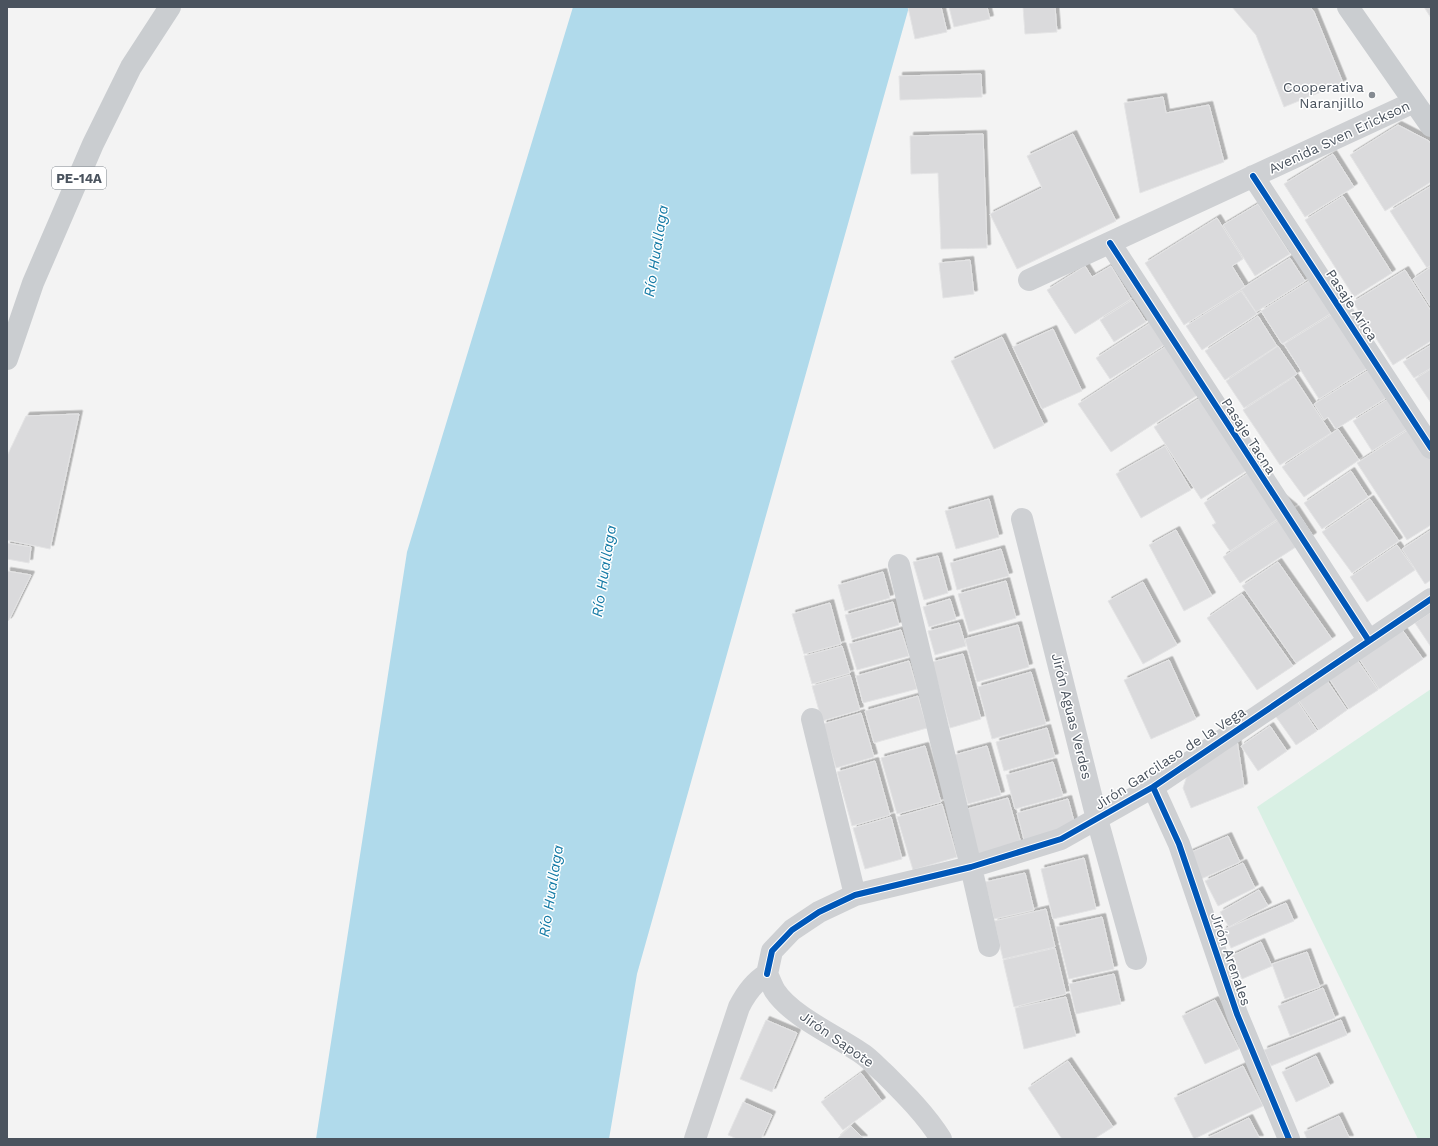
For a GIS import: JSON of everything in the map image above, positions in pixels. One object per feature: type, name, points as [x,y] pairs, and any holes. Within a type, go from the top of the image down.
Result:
[{"type":"main road","name":"PE-14A","points":[[7,359],[34,283],[93,144],[131,67],[170,7]]},
{"type":"main road","points":[[1348,7],[1365,33],[1423,98],[1431,126]]},
{"type":"street","points":[[1340,7],[1365,33]]},
{"type":"street","name":"Avenida Sven Erickson","points":[[1029,280],[1423,98]]},
{"type":"street","name":"Pasaje Arica","points":[[1253,176],[1431,448]]},
{"type":"street","name":"Pasaje Tacna","points":[[1110,243],[1369,641]]},
{"type":"street","name":"Jirón Aguas Verdes","points":[[1022,519],[1097,819],[1136,959]]},
{"type":"street","points":[[899,565],[972,867],[989,946]]},
{"type":"street","name":"Jirón Garcilaso de la Vega","points":[[767,974],[772,951],[792,930],[819,912],[855,895],[972,867],[1061,839],[1153,787],[1431,599]]},
{"type":"street","points":[[812,719],[855,895]]},
{"type":"street","name":"Jirón Arenales","points":[[1153,787],[1179,844],[1237,1014],[1289,1139]]},
{"type":"street","points":[[695,1139],[739,1007],[745,995],[757,980],[767,974]]},
{"type":"street","name":"Jirón Sapote","points":[[767,974],[776,991],[790,1006],[811,1022],[865,1056],[903,1091],[934,1127],[941,1139]]},
{"type":"green space","points":[[1431,689],[1431,1139],[1418,1139],[1257,807]]},
{"type":"water","name":"Río Huallaga","points":[[573,7],[909,7],[637,974],[609,1139],[316,1139],[407,552]]},
{"type":"building","points":[[908,7],[941,7],[947,32],[915,39]]},
{"type":"building","points":[[949,7],[987,7],[990,19],[954,27]]},
{"type":"building","points":[[1023,7],[1055,7],[1057,32],[1025,34]]},
{"type":"building","points":[[1232,7],[1310,7],[1314,12],[1343,83],[1284,107],[1256,35]]},
{"type":"building","points":[[1424,7],[1431,7],[1431,18]]},
{"type":"building","points":[[981,74],[982,97],[900,100],[899,76]]},
{"type":"building","points":[[1163,97],[1166,113],[1209,105],[1224,162],[1140,193],[1124,103]]},
{"type":"building","points":[[1398,125],[1429,141],[1431,144],[1431,182],[1385,211],[1350,155]]},
{"type":"building","points":[[983,134],[987,248],[941,249],[938,173],[911,174],[910,136]]},
{"type":"building","points":[[1073,134],[1116,221],[1017,269],[990,214],[1042,188],[1027,156]]},
{"type":"building","points":[[1333,154],[1354,187],[1305,217],[1284,184]]},
{"type":"building","points":[[1431,186],[1431,265],[1427,268],[1390,211]]},
{"type":"building","points":[[1343,196],[1392,273],[1354,297],[1305,220]]},
{"type":"building","points":[[1258,204],[1290,254],[1255,276],[1223,225]]},
{"type":"building","points":[[1217,218],[1243,259],[1232,266],[1245,287],[1184,325],[1145,263]]},
{"type":"building","points":[[1290,258],[1305,281],[1256,312],[1241,289]]},
{"type":"building","points":[[970,260],[974,294],[943,298],[939,263]]},
{"type":"building","points":[[1085,266],[1092,277],[1111,266],[1131,299],[1075,334],[1047,290]]},
{"type":"building","points":[[1431,267],[1431,307],[1413,279]]},
{"type":"building","points":[[1405,270],[1431,311],[1431,341],[1393,365],[1353,302]]},
{"type":"building","points":[[1317,276],[1338,309],[1282,344],[1261,311]]},
{"type":"building","points":[[1241,291],[1257,314],[1202,350],[1186,326]]},
{"type":"building","points":[[1132,300],[1146,322],[1114,342],[1100,320]]},
{"type":"building","points":[[1339,310],[1368,368],[1319,399],[1284,344]]},
{"type":"building","points":[[1258,316],[1277,346],[1225,380],[1205,351]]},
{"type":"building","points":[[1158,318],[1172,340],[1110,379],[1096,358]]},
{"type":"building","points":[[1053,329],[1082,391],[1042,409],[1013,347]]},
{"type":"building","points":[[1002,337],[1044,425],[994,449],[951,361]]},
{"type":"building","points":[[1177,339],[1199,394],[1111,452],[1078,404]]},
{"type":"building","points":[[1431,345],[1431,368],[1414,378],[1403,362]]},
{"type":"building","points":[[1278,346],[1297,374],[1244,408],[1226,381]]},
{"type":"building","points":[[1431,369],[1431,403],[1415,379]]},
{"type":"building","points":[[1369,370],[1391,395],[1336,429],[1328,417],[1324,420],[1314,404]]},
{"type":"building","points":[[1294,377],[1331,433],[1280,465],[1243,410]]},
{"type":"building","points":[[1200,398],[1246,471],[1201,499],[1154,427]]},
{"type":"building","points":[[1388,399],[1407,429],[1372,451],[1353,421]]},
{"type":"building","points":[[79,414],[50,549],[7,540],[7,456],[26,416]]},
{"type":"building","points":[[1411,428],[1431,459],[1431,525],[1407,540],[1357,463]]},
{"type":"building","points":[[1338,429],[1359,460],[1304,497],[1282,467]]},
{"type":"building","points":[[1165,446],[1191,490],[1141,518],[1116,474]]},
{"type":"building","points":[[1351,471],[1368,497],[1322,529],[1304,503]]},
{"type":"building","points":[[1250,472],[1294,508],[1230,551],[1212,525],[1216,523],[1204,503]]},
{"type":"building","points":[[989,499],[999,537],[956,549],[945,511]]},
{"type":"building","points":[[1370,499],[1399,541],[1352,573],[1322,532]]},
{"type":"building","points":[[1295,509],[1313,536],[1240,583],[1223,557]]},
{"type":"building","points":[[1176,530],[1212,596],[1184,611],[1149,545]]},
{"type":"building","points":[[1431,530],[1431,580],[1425,584],[1402,549]]},
{"type":"building","points":[[7,543],[31,547],[29,563],[7,559]]},
{"type":"building","points":[[1397,545],[1415,570],[1367,602],[1350,577]]},
{"type":"building","points":[[1001,549],[1009,576],[957,590],[950,563]]},
{"type":"building","points":[[938,556],[948,593],[924,600],[913,562]]},
{"type":"building","points":[[1278,562],[1332,639],[1296,663],[1242,586]]},
{"type":"building","points":[[7,571],[31,575],[7,622]]},
{"type":"building","points":[[883,572],[890,598],[845,611],[838,585]]},
{"type":"building","points":[[1006,581],[1016,618],[969,632],[958,594]]},
{"type":"building","points":[[1143,582],[1177,645],[1143,664],[1108,601]]},
{"type":"building","points":[[1242,594],[1293,666],[1257,690],[1207,618]]},
{"type":"building","points":[[950,599],[956,619],[929,627],[923,607]]},
{"type":"building","points":[[893,602],[899,625],[852,639],[845,615]]},
{"type":"building","points":[[830,603],[841,644],[804,654],[792,614]]},
{"type":"building","points":[[1431,612],[1431,647],[1415,623]]},
{"type":"building","points":[[959,623],[966,646],[935,655],[928,631]]},
{"type":"building","points":[[1018,625],[1029,667],[977,682],[965,639]]},
{"type":"building","points":[[1401,628],[1423,659],[1379,689],[1358,657]]},
{"type":"building","points":[[901,630],[909,656],[857,670],[849,644]]},
{"type":"building","points":[[842,646],[850,673],[812,684],[804,656]]},
{"type":"building","points":[[963,654],[981,719],[950,728],[932,662]]},
{"type":"building","points":[[1356,658],[1378,690],[1349,709],[1328,677]]},
{"type":"building","points":[[1169,660],[1196,719],[1151,739],[1124,680]]},
{"type":"building","points":[[909,661],[917,689],[863,703],[856,676]]},
{"type":"building","points":[[1031,672],[1046,724],[992,739],[978,687]]},
{"type":"building","points":[[850,675],[860,710],[822,721],[812,686]]},
{"type":"building","points":[[1326,679],[1347,710],[1319,730],[1297,698]]},
{"type":"building","points":[[918,696],[927,728],[874,743],[865,711]]},
{"type":"building","points":[[1296,699],[1317,731],[1296,745],[1274,714]]},
{"type":"building","points":[[861,713],[874,757],[836,768],[823,724]]},
{"type":"building","points":[[1270,726],[1287,751],[1258,771],[1241,746]]},
{"type":"building","points":[[1047,728],[1055,757],[1004,771],[996,742]]},
{"type":"building","points":[[1237,740],[1244,787],[1191,808],[1183,788],[1189,769]]},
{"type":"building","points":[[925,746],[941,802],[897,814],[881,758]]},
{"type":"building","points":[[987,746],[1001,795],[968,804],[954,755]]},
{"type":"building","points":[[875,761],[890,815],[852,826],[837,772]]},
{"type":"building","points":[[1053,762],[1063,796],[1015,809],[1006,775]]},
{"type":"building","points":[[1008,798],[1021,843],[976,855],[963,810]]},
{"type":"building","points":[[1068,799],[1075,825],[1024,840],[1017,813]]},
{"type":"building","points":[[942,804],[957,857],[913,870],[897,817]]},
{"type":"building","points":[[891,817],[902,859],[865,869],[853,828]]},
{"type":"building","points":[[1228,836],[1240,862],[1201,879],[1189,853]]},
{"type":"building","points":[[1084,858],[1096,909],[1053,919],[1041,869]]},
{"type":"building","points":[[1243,863],[1255,888],[1218,906],[1205,881]]},
{"type":"building","points":[[1025,873],[1034,910],[994,919],[985,882]]},
{"type":"building","points":[[1259,890],[1268,906],[1229,927],[1220,912]]},
{"type":"building","points":[[1286,903],[1294,921],[1231,948],[1223,930]]},
{"type":"building","points":[[1046,909],[1055,947],[1003,959],[994,921]]},
{"type":"building","points":[[1102,917],[1114,969],[1069,979],[1056,927]]},
{"type":"building","points":[[1261,942],[1272,966],[1242,979],[1231,956]]},
{"type":"building","points":[[1055,948],[1066,994],[1014,1007],[1003,960]]},
{"type":"building","points":[[1307,952],[1320,987],[1285,999],[1272,964]]},
{"type":"building","points":[[1114,974],[1121,1004],[1076,1014],[1069,984]]},
{"type":"building","points":[[1323,988],[1335,1018],[1290,1036],[1278,1006]]},
{"type":"building","points":[[1066,997],[1076,1036],[1024,1049],[1015,1008]]},
{"type":"building","points":[[1215,1000],[1239,1049],[1205,1064],[1182,1016]]},
{"type":"building","points":[[766,1020],[797,1033],[772,1092],[740,1079]]},
{"type":"building","points":[[1341,1020],[1347,1035],[1271,1066],[1264,1050]]},
{"type":"building","points":[[1316,1056],[1330,1086],[1296,1102],[1282,1072]]},
{"type":"building","points":[[1068,1061],[1113,1127],[1094,1139],[1062,1139],[1028,1088]]},
{"type":"building","points":[[1243,1066],[1263,1106],[1194,1139],[1174,1098]]},
{"type":"building","points":[[861,1073],[882,1101],[843,1130],[821,1102]]},
{"type":"building","points":[[743,1102],[772,1115],[761,1139],[737,1139],[728,1135]]},
{"type":"building","points":[[1339,1116],[1350,1139],[1307,1139],[1304,1132]]},
{"type":"building","points":[[1249,1118],[1260,1139],[1205,1139]]},
{"type":"building","points":[[851,1126],[864,1139],[837,1139]]},
{"type":"cycle path","points":[[1253,176],[1431,448]]},
{"type":"cycle path","points":[[1110,243],[1369,641]]},
{"type":"cycle path","points":[[767,974],[772,951],[792,930],[819,912],[855,895],[971,867],[1061,839],[1153,787],[1431,599]]},
{"type":"cycle path","points":[[1153,787],[1179,844],[1237,1014],[1289,1139]]},
{"type":"place","name":"Cooperativa Naranjillo","points":[[1372,95]]}]
